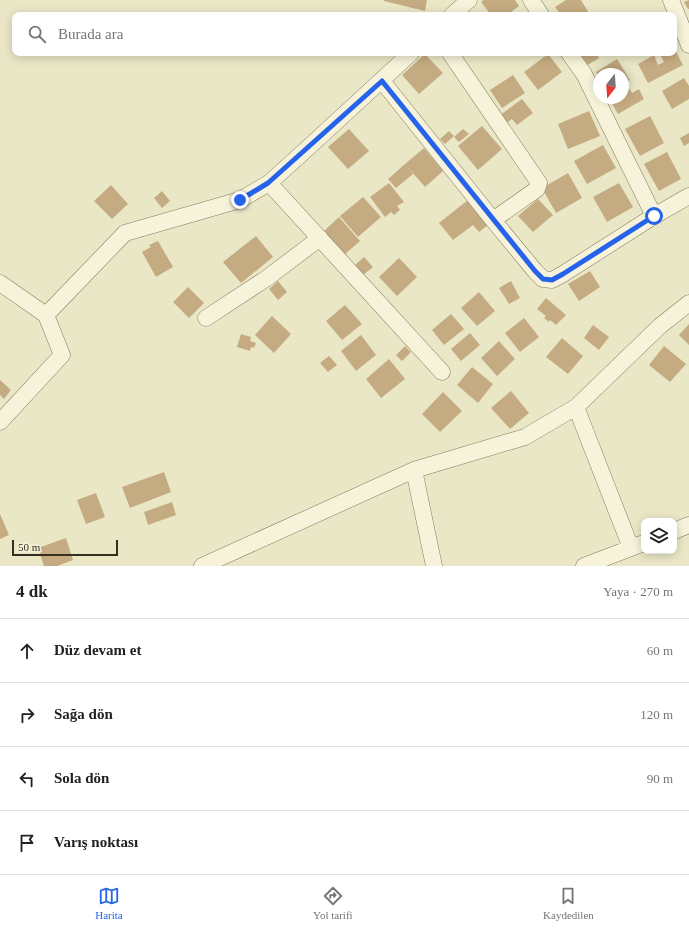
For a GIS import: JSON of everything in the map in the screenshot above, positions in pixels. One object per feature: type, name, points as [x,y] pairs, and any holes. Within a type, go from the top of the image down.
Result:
[{"type":"street","points":[[455,12],[469,0]]},
{"type":"street","points":[[531,0],[540,12]]},
{"type":"street","points":[[671,0],[676,12]]},
{"type":"street","points":[[677,15],[689,45]]},
{"type":"street","points":[[46,315],[125,233],[240,200],[268,183],[408,56]]},
{"type":"street","points":[[452,56],[539,183],[537,189],[493,220]]},
{"type":"street","points":[[571,56],[584,74],[654,216]]},
{"type":"street","points":[[382,81],[493,220],[543,279],[552,280],[563,274],[654,216],[689,196]]},
{"type":"street","points":[[268,183],[442,372]]},
{"type":"street","points":[[206,318],[267,278],[320,238]]},
{"type":"street","points":[[0,283],[46,315],[62,355],[0,422]]},
{"type":"street","points":[[202,566],[414,470],[525,437],[576,407],[660,326],[689,303]]},
{"type":"street","points":[[576,407],[637,546],[584,566]]},
{"type":"street","points":[[414,470],[434,566]]},
{"type":"street","points":[[677,530],[689,526]]},
{"type":"building","points":[[384,0],[427,0],[425,11]]},
{"type":"building","points":[[484,0],[515,0],[519,6],[511,12],[489,12],[481,2]]},
{"type":"building","points":[[566,0],[581,0],[588,12],[559,12],[555,7]]},
{"type":"building","points":[[689,0],[689,9],[688,9],[684,2]]},
{"type":"building","points":[[677,54],[683,65],[648,83],[638,64],[652,56],[654,56],[658,65],[664,62],[661,56],[677,56]]},
{"type":"building","points":[[423,56],[427,56],[443,73],[419,94],[402,75]]},
{"type":"building","points":[[545,56],[550,56],[562,72],[538,90],[524,72]]},
{"type":"building","points":[[579,56],[598,56],[599,58],[586,66]]},
{"type":"building","points":[[617,59],[623,68],[602,68]]},
{"type":"building","points":[[513,75],[525,93],[502,108],[490,90]]},
{"type":"building","points":[[684,78],[689,86],[689,99],[672,109],[662,91]]},
{"type":"building","points":[[629,88],[632,93],[639,89],[644,99],[618,114],[612,104],[629,104]]},
{"type":"building","points":[[522,99],[533,113],[517,125],[512,119],[505,124],[499,116]]},
{"type":"building","points":[[589,111],[600,136],[568,149],[558,124]]},
{"type":"building","points":[[650,116],[664,143],[640,156],[625,129]]},
{"type":"building","points":[[482,126],[502,149],[478,170],[458,146]]},
{"type":"building","points":[[349,129],[369,151],[348,169],[328,147]]},
{"type":"building","points":[[463,129],[469,134],[459,142],[454,137]]},
{"type":"building","points":[[449,131],[454,136],[445,144],[440,139]]},
{"type":"building","points":[[689,133],[689,143],[684,146],[680,138]]},
{"type":"building","points":[[603,145],[616,168],[587,184],[574,161]]},
{"type":"building","points":[[424,148],[443,171],[425,187],[405,164]]},
{"type":"building","points":[[667,152],[681,179],[659,191],[644,164]]},
{"type":"building","points":[[405,164],[413,174],[396,188],[388,179]]},
{"type":"building","points":[[568,173],[582,198],[556,213],[542,188]]},
{"type":"building","points":[[389,183],[404,202],[397,206],[400,210],[394,215],[391,212],[385,217],[370,197]]},
{"type":"building","points":[[619,183],[633,207],[607,222],[593,197]]},
{"type":"building","points":[[111,185],[128,204],[112,219],[94,201]]},
{"type":"building","points":[[162,191],[170,201],[162,208],[154,198]]},
{"type":"building","points":[[363,197],[381,217],[358,237],[340,216]]},
{"type":"building","points":[[538,199],[553,215],[533,232],[518,216]]},
{"type":"building","points":[[468,200],[488,225],[479,232],[473,225],[453,240],[439,223]]},
{"type":"building","points":[[339,217],[360,241],[344,255],[323,232]]},
{"type":"building","points":[[256,236],[273,257],[241,283],[223,262]]},
{"type":"building","points":[[158,241],[173,267],[156,277],[142,252],[151,247],[149,245]]},
{"type":"building","points":[[364,257],[373,267],[362,276],[354,266]]},
{"type":"building","points":[[399,258],[417,277],[397,296],[379,277]]},
{"type":"building","points":[[590,271],[600,287],[579,301],[568,284]]},
{"type":"building","points":[[278,281],[287,292],[278,300],[269,289]]},
{"type":"building","points":[[511,281],[520,298],[509,304],[499,288]]},
{"type":"building","points":[[188,287],[204,303],[189,318],[173,302]]},
{"type":"building","points":[[479,292],[495,311],[477,326],[461,308]]},
{"type":"building","points":[[546,298],[566,315],[556,325],[550,320],[549,322],[544,318],[546,316],[537,309]]},
{"type":"building","points":[[345,305],[362,324],[342,340],[326,321]]},
{"type":"building","points":[[451,314],[464,329],[444,345],[432,330]]},
{"type":"building","points":[[272,316],[291,334],[274,353],[255,335]]},
{"type":"building","points":[[524,318],[539,337],[520,352],[505,333]]},
{"type":"building","points":[[689,324],[689,345],[679,335]]},
{"type":"building","points":[[593,325],[609,337],[599,350],[584,338]]},
{"type":"building","points":[[470,333],[480,345],[461,361],[451,349]]},
{"type":"building","points":[[241,334],[251,337],[250,341],[256,343],[254,348],[251,347],[250,351],[237,347]]},
{"type":"building","points":[[361,335],[376,355],[356,371],[341,351]]},
{"type":"building","points":[[562,338],[583,356],[568,374],[546,357]]},
{"type":"building","points":[[499,341],[515,359],[497,376],[481,358]]},
{"type":"building","points":[[405,346],[411,352],[402,361],[396,355]]},
{"type":"building","points":[[664,346],[686,364],[670,382],[649,365]]},
{"type":"building","points":[[329,356],[337,365],[328,372],[320,363]]},
{"type":"building","points":[[389,359],[405,379],[381,398],[366,379]]},
{"type":"building","points":[[472,367],[493,384],[478,403],[457,385]]},
{"type":"building","points":[[0,380],[11,390],[4,399],[0,395]]},
{"type":"building","points":[[511,391],[529,413],[510,429],[491,408]]},
{"type":"building","points":[[443,392],[462,411],[440,432],[422,414]]},
{"type":"building","points":[[164,472],[171,492],[130,508],[122,487]]},
{"type":"building","points":[[96,493],[105,517],[86,524],[77,500]]},
{"type":"building","points":[[172,502],[176,515],[148,525],[144,512]]},
{"type":"building","points":[[0,514],[9,535],[0,539]]},
{"type":"building","points":[[66,538],[73,560],[57,566],[44,566],[38,548]]},
{"type":"route","points":[[240,200],[268,183],[382,81],[543,279],[552,280],[563,274],[654,216]]}]
